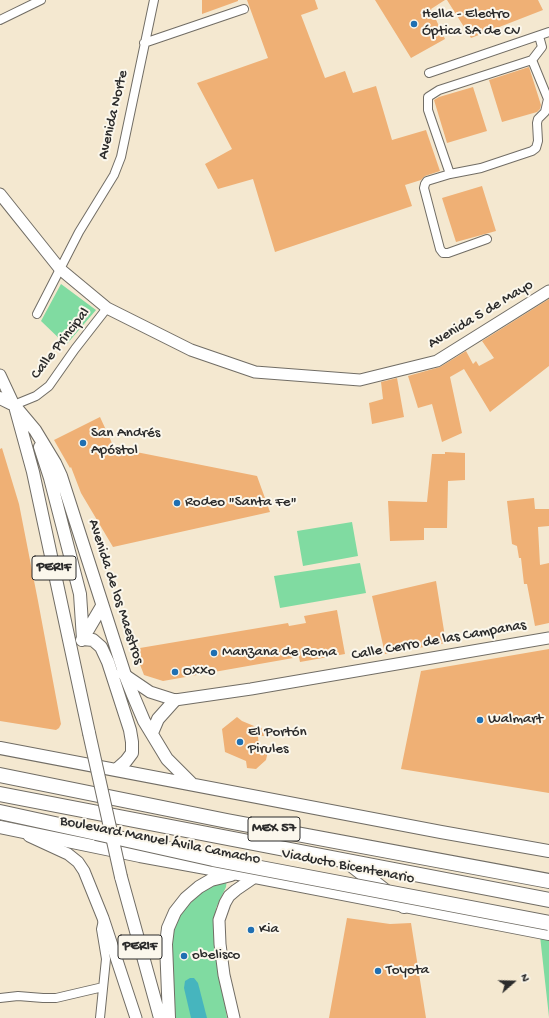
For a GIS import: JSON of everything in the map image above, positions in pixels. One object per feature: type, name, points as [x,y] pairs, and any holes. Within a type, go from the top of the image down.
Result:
[{"type":"highway","name":"MEX 57","points":[[0,775],[549,882]]},
{"type":"highway","name":"Boulevard Manuel Ávila Camacho","points":[[0,794],[549,900]]},
{"type":"highway","name":"Viaducto Bicentenario","points":[[0,812],[213,859],[549,922]]},
{"type":"highway","points":[[346,861],[404,906]]},
{"type":"main road","points":[[0,398],[14,405]]},
{"type":"main road","name":"Avenida de los Maestros","points":[[14,405],[35,430],[61,476],[124,675],[144,721],[167,760],[192,784]]},
{"type":"main road","name":"Avenida de los Maestros","points":[[14,405],[33,472],[121,877],[160,1018]]},
{"type":"main road","points":[[35,430],[50,478],[80,594],[83,639]]},
{"type":"main road","points":[[73,655],[102,606]]},
{"type":"main road","points":[[83,639],[98,642],[101,647],[108,662],[132,742],[132,753],[116,770]]},
{"type":"main road","points":[[152,733],[158,719],[175,700]]},
{"type":"main road","points":[[0,748],[434,831],[549,851]]},
{"type":"main road","name":"Boulevard Manuel Ávila Camacho","points":[[0,827],[140,856],[549,934]]},
{"type":"main road","points":[[169,1018],[166,944],[168,928],[175,912],[186,898],[199,887],[211,880],[235,874]]},
{"type":"street","points":[[0,20],[41,0]]},
{"type":"street","name":"Avenida Norte","points":[[37,314],[79,232],[114,175],[121,157],[154,0]]},
{"type":"street","points":[[144,43],[244,9]]},
{"type":"street","points":[[429,73],[549,32]]},
{"type":"street","points":[[450,174],[428,110],[428,97],[439,90],[532,60],[542,47],[539,36]]},
{"type":"street","points":[[487,239],[448,253],[443,253],[440,249],[424,188],[427,181],[450,174],[481,168],[532,151],[536,148],[538,141],[537,123],[538,119],[544,112],[548,99],[532,60]]},
{"type":"street","name":"Avenida 5 de Mayo","points":[[0,194],[60,269],[107,308],[191,350],[255,372],[360,380],[437,361],[549,291]]},
{"type":"street","name":"Calle Principal","points":[[14,405],[36,396],[49,386],[75,349],[107,308]]},
{"type":"street","name":"Avenida de los Maestros","points":[[0,375],[14,405]]},
{"type":"street","name":"Calle Cerro de las Campanas","points":[[108,662],[124,675],[150,692],[175,700],[251,689],[549,638]]},
{"type":"street","points":[[18,830],[68,854],[78,862],[88,878],[103,918],[136,1018]]},
{"type":"street","points":[[234,1018],[224,975],[221,952],[220,920],[225,903],[230,896],[255,877]]},
{"type":"street","points":[[100,1018],[106,959],[101,929],[103,918]]},
{"type":"street","points":[[0,998],[18,996],[56,998],[103,987]]},
{"type":"green space","points":[[61,284],[96,310],[66,345],[41,321]]},
{"type":"green space","points":[[352,522],[358,556],[303,566],[297,531]]},
{"type":"green space","points":[[360,563],[366,593],[280,608],[274,576]]},
{"type":"green space","points":[[227,878],[226,887],[216,908],[214,934],[227,1018],[174,1018],[171,944],[174,928],[180,913],[202,892],[213,884]]},
{"type":"green space","points":[[540,936],[549,938],[549,1017]]},
{"type":"water","points":[[190,978],[194,978],[198,983],[207,1018],[191,1018],[184,988],[185,981]]},
{"type":"building","points":[[202,0],[238,0],[238,1],[202,14]]},
{"type":"building","points":[[247,0],[315,0],[318,9],[301,15],[325,78],[345,71],[353,93],[376,86],[392,140],[426,130],[440,171],[425,176],[421,180],[405,185],[412,206],[275,252],[253,179],[218,189],[205,164],[232,149],[197,83],[268,58]]},
{"type":"building","name":"Hella - Electro Óptica SA de CV","points":[[375,0],[445,0],[431,9],[445,39],[411,58]]},
{"type":"building","name":"Hella - Electro Óptica SA de CV","points":[[447,0],[538,0],[543,10],[471,38]]},
{"type":"building","points":[[529,67],[541,105],[540,109],[537,112],[502,122],[489,80]]},
{"type":"building","points":[[473,87],[487,131],[447,143],[434,100],[439,97]]},
{"type":"building","points":[[482,186],[496,231],[456,242],[442,198]]},
{"type":"building","points":[[549,299],[549,366],[490,412],[464,369],[450,377],[462,433],[442,442],[432,404],[418,408],[408,376],[440,367],[466,351],[473,364],[476,361],[479,366],[494,358],[482,341]]},
{"type":"building","points":[[397,378],[404,417],[372,424],[369,403],[383,399],[381,382]]},
{"type":"building","name":"Rodeo \"Santa Fe\"","points":[[100,417],[117,454],[126,450],[257,476],[270,512],[113,547],[81,493],[71,467],[70,468],[54,440]]},
{"type":"building","points":[[2,448],[19,504],[38,601],[61,724],[56,730],[0,721],[0,449]]},
{"type":"building","points":[[445,452],[465,453],[465,480],[448,481],[447,528],[424,528],[424,540],[390,541],[388,501],[427,502],[432,454],[445,454]]},
{"type":"building","points":[[534,498],[535,509],[549,509],[549,526],[538,527],[540,565],[549,563],[549,623],[535,626],[527,584],[524,584],[521,558],[519,558],[517,546],[512,544],[507,501]]},
{"type":"building","points":[[436,581],[446,643],[385,654],[372,596]]},
{"type":"building","name":"Manzana de Roma","points":[[337,610],[345,654],[300,662],[299,657],[163,681],[144,675],[134,649],[288,623],[289,626],[306,623],[304,616]]},
{"type":"building","name":"Walmart","points":[[549,649],[549,793],[401,769],[421,671]]},
{"type":"building","points":[[237,717],[242,721],[262,728],[264,736],[258,736],[259,749],[268,751],[266,760],[256,769],[247,768],[246,761],[225,752],[222,729]]},
{"type":"building","name":"Toyota","points":[[347,918],[390,924],[411,923],[426,1018],[329,1018]]},
{"type":"place","name":"Hella - Electro Óptica SA de CV","points":[[414,24]]},
{"type":"place","name":"San Andrés Apóstol","points":[[83,443]]},
{"type":"place","name":"Rodeo \"Santa Fe\"","points":[[177,503]]},
{"type":"place","name":"Manzana de Roma","points":[[214,653]]},
{"type":"place","name":"Oxxo","points":[[175,672]]},
{"type":"place","name":"Walmart","points":[[480,720]]},
{"type":"place","name":"El Portón Pirules","points":[[240,742]]},
{"type":"place","name":"Kia","points":[[251,930]]},
{"type":"place","name":"obelisco","points":[[184,956]]},
{"type":"place","name":"Toyota","points":[[378,971]]}]
